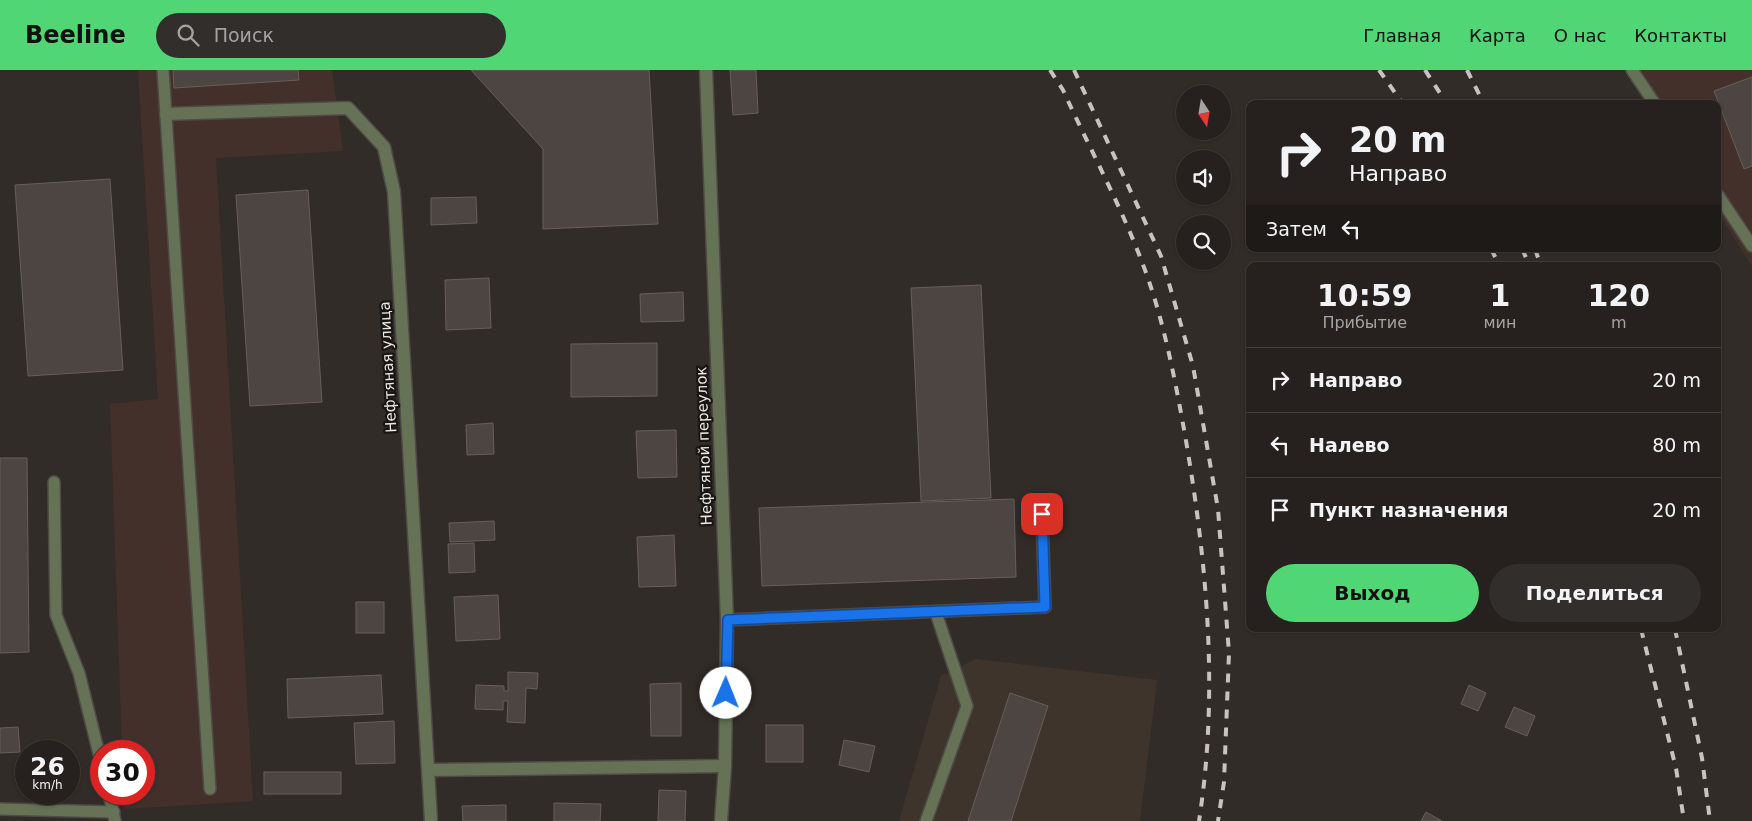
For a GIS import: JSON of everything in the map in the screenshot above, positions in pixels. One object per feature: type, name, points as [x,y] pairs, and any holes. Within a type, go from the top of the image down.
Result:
[{"type":"street","name":"Нефтяной переулок","points":[[706,70],[728,620],[725,766],[721,821]]},
{"type":"street","name":"Нефтяная улица","points":[[166,114],[348,108],[384,147],[394,192],[431,821]]},
{"type":"street","points":[[429,770],[725,766]]},
{"type":"lane","points":[[163,70],[210,789]]},
{"type":"lane","points":[[1632,70],[1652,100]]},
{"type":"lane","points":[[1721,200],[1752,246]]},
{"type":"lane","points":[[54,482],[56,615],[78,673],[95,740]]},
{"type":"lane","points":[[728,620],[936,613],[1045,607],[1042,514]]},
{"type":"lane","points":[[926,821],[967,706],[936,613]]},
{"type":"lane","points":[[0,809],[115,817]]},
{"type":"shaded area","points":[[138,70],[332,70],[343,151],[216,158],[253,801],[124,809],[124,805],[155,805],[155,740],[122,740],[110,404],[158,399]]},
{"type":"shaded area","points":[[1625,70],[1752,70],[1752,266],[1721,218],[1721,100],[1644,100]]},
{"type":"shaded area","points":[[976,659],[1157,680],[1140,821],[899,821],[941,676]]},
{"type":"building","points":[[173,70],[298,70],[299,80],[174,88]]},
{"type":"building","points":[[471,70],[649,70],[658,224],[543,229],[543,149]]},
{"type":"building","points":[[730,70],[756,70],[758,113],[733,115]]},
{"type":"building","points":[[1752,77],[1752,166],[1744,169],[1721,109],[1721,100],[1717,100],[1714,91]]},
{"type":"building","points":[[110,179],[123,370],[28,376],[15,185]]},
{"type":"building","points":[[308,190],[322,402],[250,406],[236,195]]},
{"type":"building","points":[[476,197],[477,223],[431,225],[431,198]]},
{"type":"building","points":[[489,278],[491,328],[446,330],[445,280]]},
{"type":"building","points":[[981,285],[991,498],[921,501],[911,288]]},
{"type":"building","points":[[683,292],[684,321],[641,322],[640,294]]},
{"type":"building","points":[[657,343],[657,396],[571,397],[571,344]]},
{"type":"building","points":[[493,423],[494,454],[467,455],[466,425]]},
{"type":"building","points":[[676,430],[677,477],[638,478],[636,431]]},
{"type":"building","points":[[0,458],[27,458],[29,652],[0,653]]},
{"type":"building","points":[[1014,499],[1016,577],[762,586],[759,508]]},
{"type":"building","points":[[494,521],[495,540],[450,542],[449,523]]},
{"type":"building","points":[[674,535],[676,586],[639,587],[637,537]]},
{"type":"building","points":[[474,543],[475,572],[449,573],[448,544]]},
{"type":"building","points":[[498,595],[500,639],[456,641],[454,597]]},
{"type":"building","points":[[356,602],[384,602],[384,633],[356,633]]},
{"type":"building","points":[[508,672],[538,673],[537,689],[526,688],[525,723],[507,722],[508,701],[503,701],[503,710],[475,709],[476,685],[504,686],[504,691],[508,691]]},
{"type":"building","points":[[381,675],[383,714],[288,718],[287,679]]},
{"type":"building","points":[[681,683],[681,736],[651,736],[650,684]]},
{"type":"building","points":[[1469,685],[1486,693],[1478,711],[1461,704]]},
{"type":"building","points":[[1010,693],[1048,706],[1011,821],[968,821]]},
{"type":"building","points":[[1514,707],[1535,716],[1527,736],[1505,727]]},
{"type":"building","points":[[394,721],[395,763],[356,764],[354,723]]},
{"type":"building","points":[[766,725],[803,725],[803,762],[766,762]]},
{"type":"building","points":[[18,727],[19,740],[15,740],[15,752],[0,753],[0,728]]},
{"type":"building","points":[[844,740],[875,746],[869,772],[839,765]]},
{"type":"building","points":[[264,772],[341,772],[341,794],[264,794]]},
{"type":"building","points":[[659,790],[686,791],[685,821],[658,821]]},
{"type":"building","points":[[554,803],[601,804],[600,821],[554,821]]},
{"type":"building","points":[[506,805],[506,821],[463,821],[462,806]]},
{"type":"building","points":[[1426,812],[1442,821],[1421,821]]},
{"type":"railway","points":[[1050,70],[1063,90],[1114,197],[1142,262],[1168,348],[1177,392],[1193,483],[1208,628],[1208,725],[1199,821]]},
{"type":"railway","points":[[1074,70],[1161,256],[1193,366],[1218,509],[1229,653],[1224,782],[1218,821]]},
{"type":"railway","points":[[1379,70],[1400,100]]},
{"type":"railway","points":[[1425,70],[1444,100]]},
{"type":"railway","points":[[1467,70],[1482,100]]},
{"type":"railway","points":[[1493,252],[1498,262]]},
{"type":"railway","points":[[1523,252],[1528,262]]},
{"type":"railway","points":[[1536,252],[1540,262]]},
{"type":"railway","points":[[1642,632],[1676,768],[1684,821]]},
{"type":"railway","points":[[1676,632],[1702,758],[1710,821]]},
{"type":"route","points":[[726,693],[728,620],[936,613],[1045,607],[1042,514]]}]
